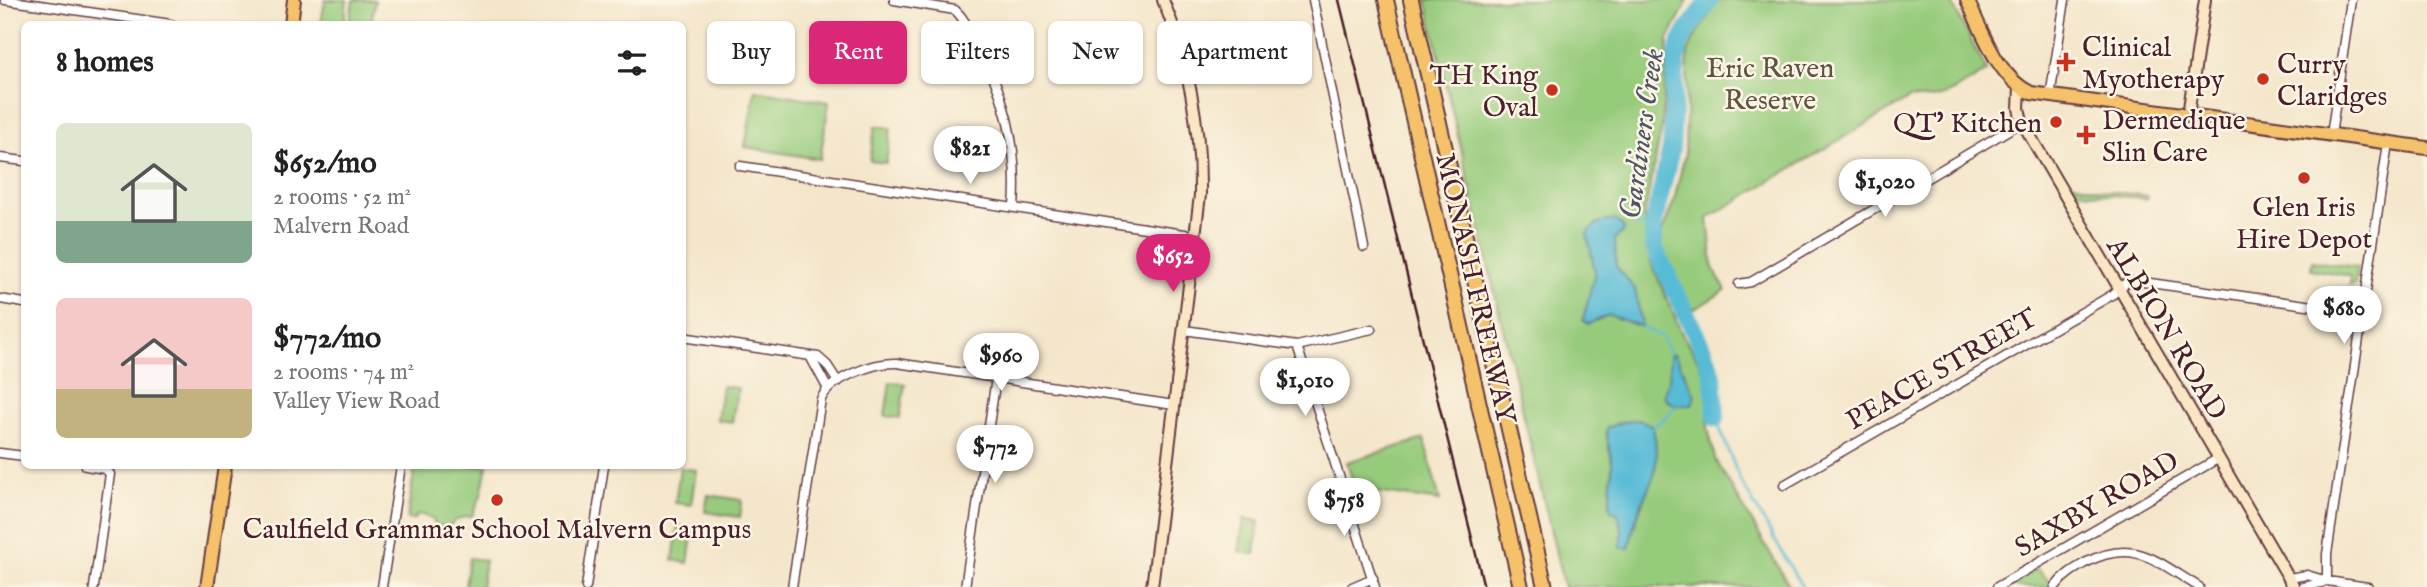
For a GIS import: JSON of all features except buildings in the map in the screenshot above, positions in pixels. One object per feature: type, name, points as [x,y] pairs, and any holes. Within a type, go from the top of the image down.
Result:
[{"type":"highway","name":"MONASH FREEWAY","points":[[1386,0],[1521,587]]},
{"type":"highway","name":"MONASH FREEWAY","points":[[1411,0],[1545,587]]},
{"type":"main road","points":[[292,21],[295,0]]},
{"type":"main road","points":[[1152,587],[1196,236],[1200,175],[1195,108],[1185,64],[1163,0]]},
{"type":"main road","points":[[1967,0],[2000,65],[2020,87],[2031,93],[2427,148]]},
{"type":"main road","points":[[2188,115],[2205,0]]},
{"type":"main road","name":"ALBION ROAD","points":[[2020,87],[2019,108],[2022,122],[2292,582]]},
{"type":"main road","points":[[207,587],[225,469]]},
{"type":"street","points":[[5,0],[151,21]]},
{"type":"street","points":[[894,0],[955,10],[981,50],[1002,100],[1014,157],[1014,207]]},
{"type":"street","points":[[1313,0],[1364,247]]},
{"type":"street","points":[[2050,97],[2065,0]]},
{"type":"street","points":[[2331,135],[2351,0]]},
{"type":"street","points":[[955,10],[961,1]]},
{"type":"street","points":[[1739,284],[1751,282],[2022,122]]},
{"type":"street","points":[[2322,581],[2388,143]]},
{"type":"street","points":[[0,158],[21,161]]},
{"type":"street","points":[[740,166],[1196,236]]},
{"type":"street","points":[[2119,288],[2127,282],[2143,282],[2363,313]]},
{"type":"street","name":"PEACE STREET","points":[[1784,485],[2112,295],[2119,288]]},
{"type":"street","points":[[0,299],[21,302]]},
{"type":"street","points":[[1184,330],[1297,346],[1372,329]]},
{"type":"street","points":[[686,338],[821,359],[838,382]]},
{"type":"street","points":[[1297,346],[1375,587]]},
{"type":"street","points":[[811,358],[828,388]]},
{"type":"street","points":[[792,587],[819,405],[828,388],[871,366],[886,363],[1174,404]]},
{"type":"street","points":[[965,587],[996,378]]},
{"type":"street","points":[[0,453],[21,456]]},
{"type":"street","name":"SAXBY ROAD","points":[[1997,587],[2219,458]]},
{"type":"street","points":[[94,587],[110,474],[106,469]]},
{"type":"street","points":[[382,587],[401,469]]},
{"type":"street","points":[[586,587],[604,469]]},
{"type":"street","points":[[2055,587],[2063,577],[2091,560],[2110,552],[2125,551],[2146,555],[2199,587]]},
{"type":"street","points":[[2292,582],[2307,575],[2322,581],[2368,587]]},
{"type":"street","points":[[1352,587],[1373,578]]},
{"type":"street","points":[[2304,587],[2322,581]]},
{"type":"green space","points":[[325,0],[347,0],[344,21],[322,21]]},
{"type":"green space","points":[[353,0],[375,0],[372,21],[350,21]]},
{"type":"green space","points":[[1426,0],[1688,0],[1668,40],[1662,126],[1644,215],[1647,245],[1651,262],[1681,332],[1707,381],[1708,428],[1715,459],[1790,587],[1564,587]]},
{"type":"green space","name":"Eric Raven Reserve","points":[[1719,0],[1950,0],[1987,71],[1941,96],[1910,98],[1708,218],[1713,268],[1726,290],[1693,310],[1662,250],[1662,232],[1674,201],[1685,154],[1688,52]]},
{"type":"green space","points":[[755,90],[829,102],[820,159],[745,147]]},
{"type":"green space","points":[[875,126],[891,128],[886,163],[870,161]]},
{"type":"green space","points":[[2071,182],[2100,190],[2147,196],[2147,199],[2075,191]]},
{"type":"green space","points":[[2312,261],[2357,267],[2355,284],[2349,285],[2350,276],[2311,269]]},
{"type":"green space","points":[[890,382],[905,384],[900,418],[885,416]]},
{"type":"green space","points":[[722,386],[738,388],[732,422],[717,420]]},
{"type":"green space","points":[[1424,439],[1440,501],[1355,489],[1347,462]]},
{"type":"green space","points":[[415,469],[486,469],[481,495],[472,516],[458,519],[448,527],[436,526],[433,519],[420,514],[415,519],[407,519]]},
{"type":"green space","points":[[680,469],[696,470],[691,505],[675,503]]},
{"type":"green space","points":[[708,495],[742,500],[740,517],[705,512]]},
{"type":"green space","points":[[1244,519],[1259,521],[1255,554],[1239,552]]},
{"type":"green space","points":[[678,526],[693,529],[688,563],[673,560]]},
{"type":"green space","points":[[469,558],[485,560],[481,587],[465,587]]},
{"type":"green space","points":[[2037,569],[2051,583],[2049,587],[2007,587]]},
{"type":"water","points":[[1615,220],[1624,227],[1623,232],[1615,239],[1616,266],[1635,289],[1642,327],[1609,315],[1588,324],[1583,320],[1595,272],[1587,233],[1598,223]]},
{"type":"water","points":[[1670,354],[1675,355],[1695,395],[1692,405],[1672,403],[1664,395],[1670,376]]},
{"type":"water","points":[[1640,420],[1653,427],[1655,470],[1642,502],[1629,548],[1620,548],[1622,531],[1618,514],[1611,510],[1610,504],[1612,463],[1607,428],[1621,422]]},
{"type":"waterway","name":"Gardiners Creek","points":[[1710,0],[1679,46],[1671,149],[1653,226],[1654,247],[1713,376],[1716,418]]},
{"type":"waterway","points":[[1635,226],[1653,226]]},
{"type":"waterway","points":[[1642,327],[1662,337],[1670,354]]},
{"type":"waterway","points":[[1653,427],[1676,406]]},
{"type":"waterway","name":"Gardiners Creek","points":[[1716,418],[1739,478],[1802,587]]},
{"type":"railway","points":[[1339,0],[1484,587]]},
{"type":"place","name":"Clinical Myotherapy","points":[[2066,62]]},
{"type":"place","name":"Curry Claridges","points":[[2263,79]]},
{"type":"place","name":"TH King Oval","points":[[1552,90]]},
{"type":"place","name":"QT' Kitchen","points":[[2056,122]]},
{"type":"place","name":"Dermedique Slin Care","points":[[2086,135]]},
{"type":"place","name":"Glen Iris Hire Depot","points":[[2304,178]]},
{"type":"place","name":"Caulfield Grammar School Malvern Campus","points":[[497,500]]}]
